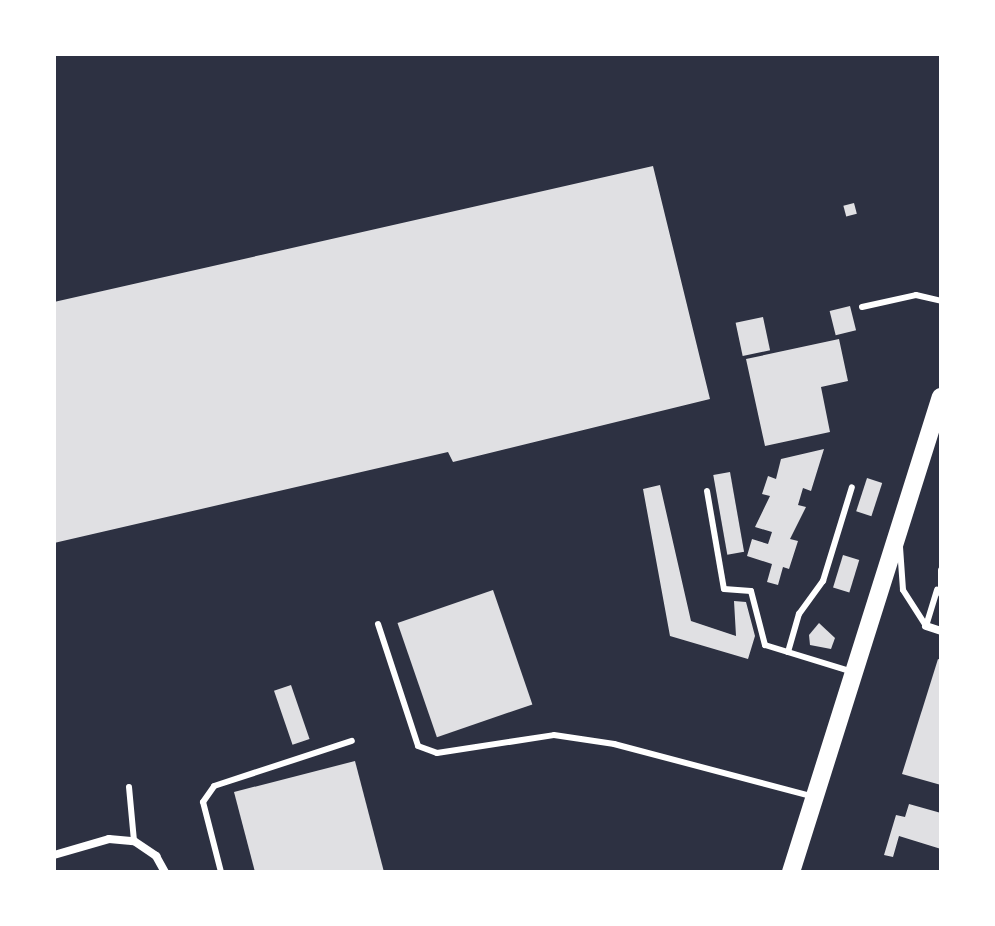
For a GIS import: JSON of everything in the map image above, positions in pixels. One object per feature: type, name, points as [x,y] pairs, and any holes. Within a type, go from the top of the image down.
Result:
[{"type":"main road","points":[[791,872],[939,402],[941,382]]},
{"type":"street","points":[[926,626],[941,631]]},
{"type":"street","points":[[54,855],[109,839],[134,841],[156,856],[165,872]]},
{"type":"lane","points":[[862,307],[916,295],[941,301]]},
{"type":"lane","points":[[788,652],[799,614],[823,581],[852,487]]},
{"type":"lane","points":[[707,491],[724,589],[751,591],[765,645],[853,672]]},
{"type":"lane","points":[[899,528],[903,590],[926,626]]},
{"type":"lane","points":[[926,626],[939,592],[941,570]]},
{"type":"lane","points":[[378,624],[418,746],[437,753],[554,735],[614,744],[815,797]]},
{"type":"lane","points":[[221,872],[203,802],[214,786],[352,741]]},
{"type":"lane","points":[[129,787],[134,841]]},
{"type":"building","points":[[653,166],[710,399],[453,462],[448,452],[54,543],[54,302]]},
{"type":"building","points":[[854,203],[857,214],[846,216],[843,206]]},
{"type":"building","points":[[850,306],[856,330],[836,335],[830,311]]},
{"type":"building","points":[[763,317],[770,350],[743,356],[736,323]]},
{"type":"building","points":[[839,339],[848,381],[821,387],[830,432],[765,446],[746,359]]},
{"type":"building","points":[[824,449],[811,491],[803,488],[798,505],[806,507],[790,539],[798,541],[789,569],[783,567],[778,585],[767,582],[772,564],[747,556],[752,539],[768,544],[772,532],[755,527],[770,496],[762,494],[768,476],[776,479],[781,459]]},
{"type":"building","points":[[730,472],[744,552],[727,555],[713,475]]},
{"type":"building","points":[[867,478],[882,483],[871,516],[856,511]]},
{"type":"building","points":[[660,485],[691,621],[736,636],[734,601],[746,602],[755,636],[748,659],[670,636],[643,489]]},
{"type":"building","points":[[843,555],[859,560],[849,592],[833,588]]},
{"type":"building","points":[[493,590],[532,704],[437,737],[398,623]]},
{"type":"building","points":[[819,623],[835,638],[831,649],[810,645],[809,635]]},
{"type":"building","points":[[938,659],[941,660],[941,785],[902,774]]},
{"type":"building","points":[[291,685],[310,739],[293,745],[274,691]]},
{"type":"building","points":[[355,761],[384,872],[255,872],[234,792]]},
{"type":"building","points":[[909,804],[941,813],[941,849],[899,836],[893,857],[884,855],[896,815],[905,817]]}]
